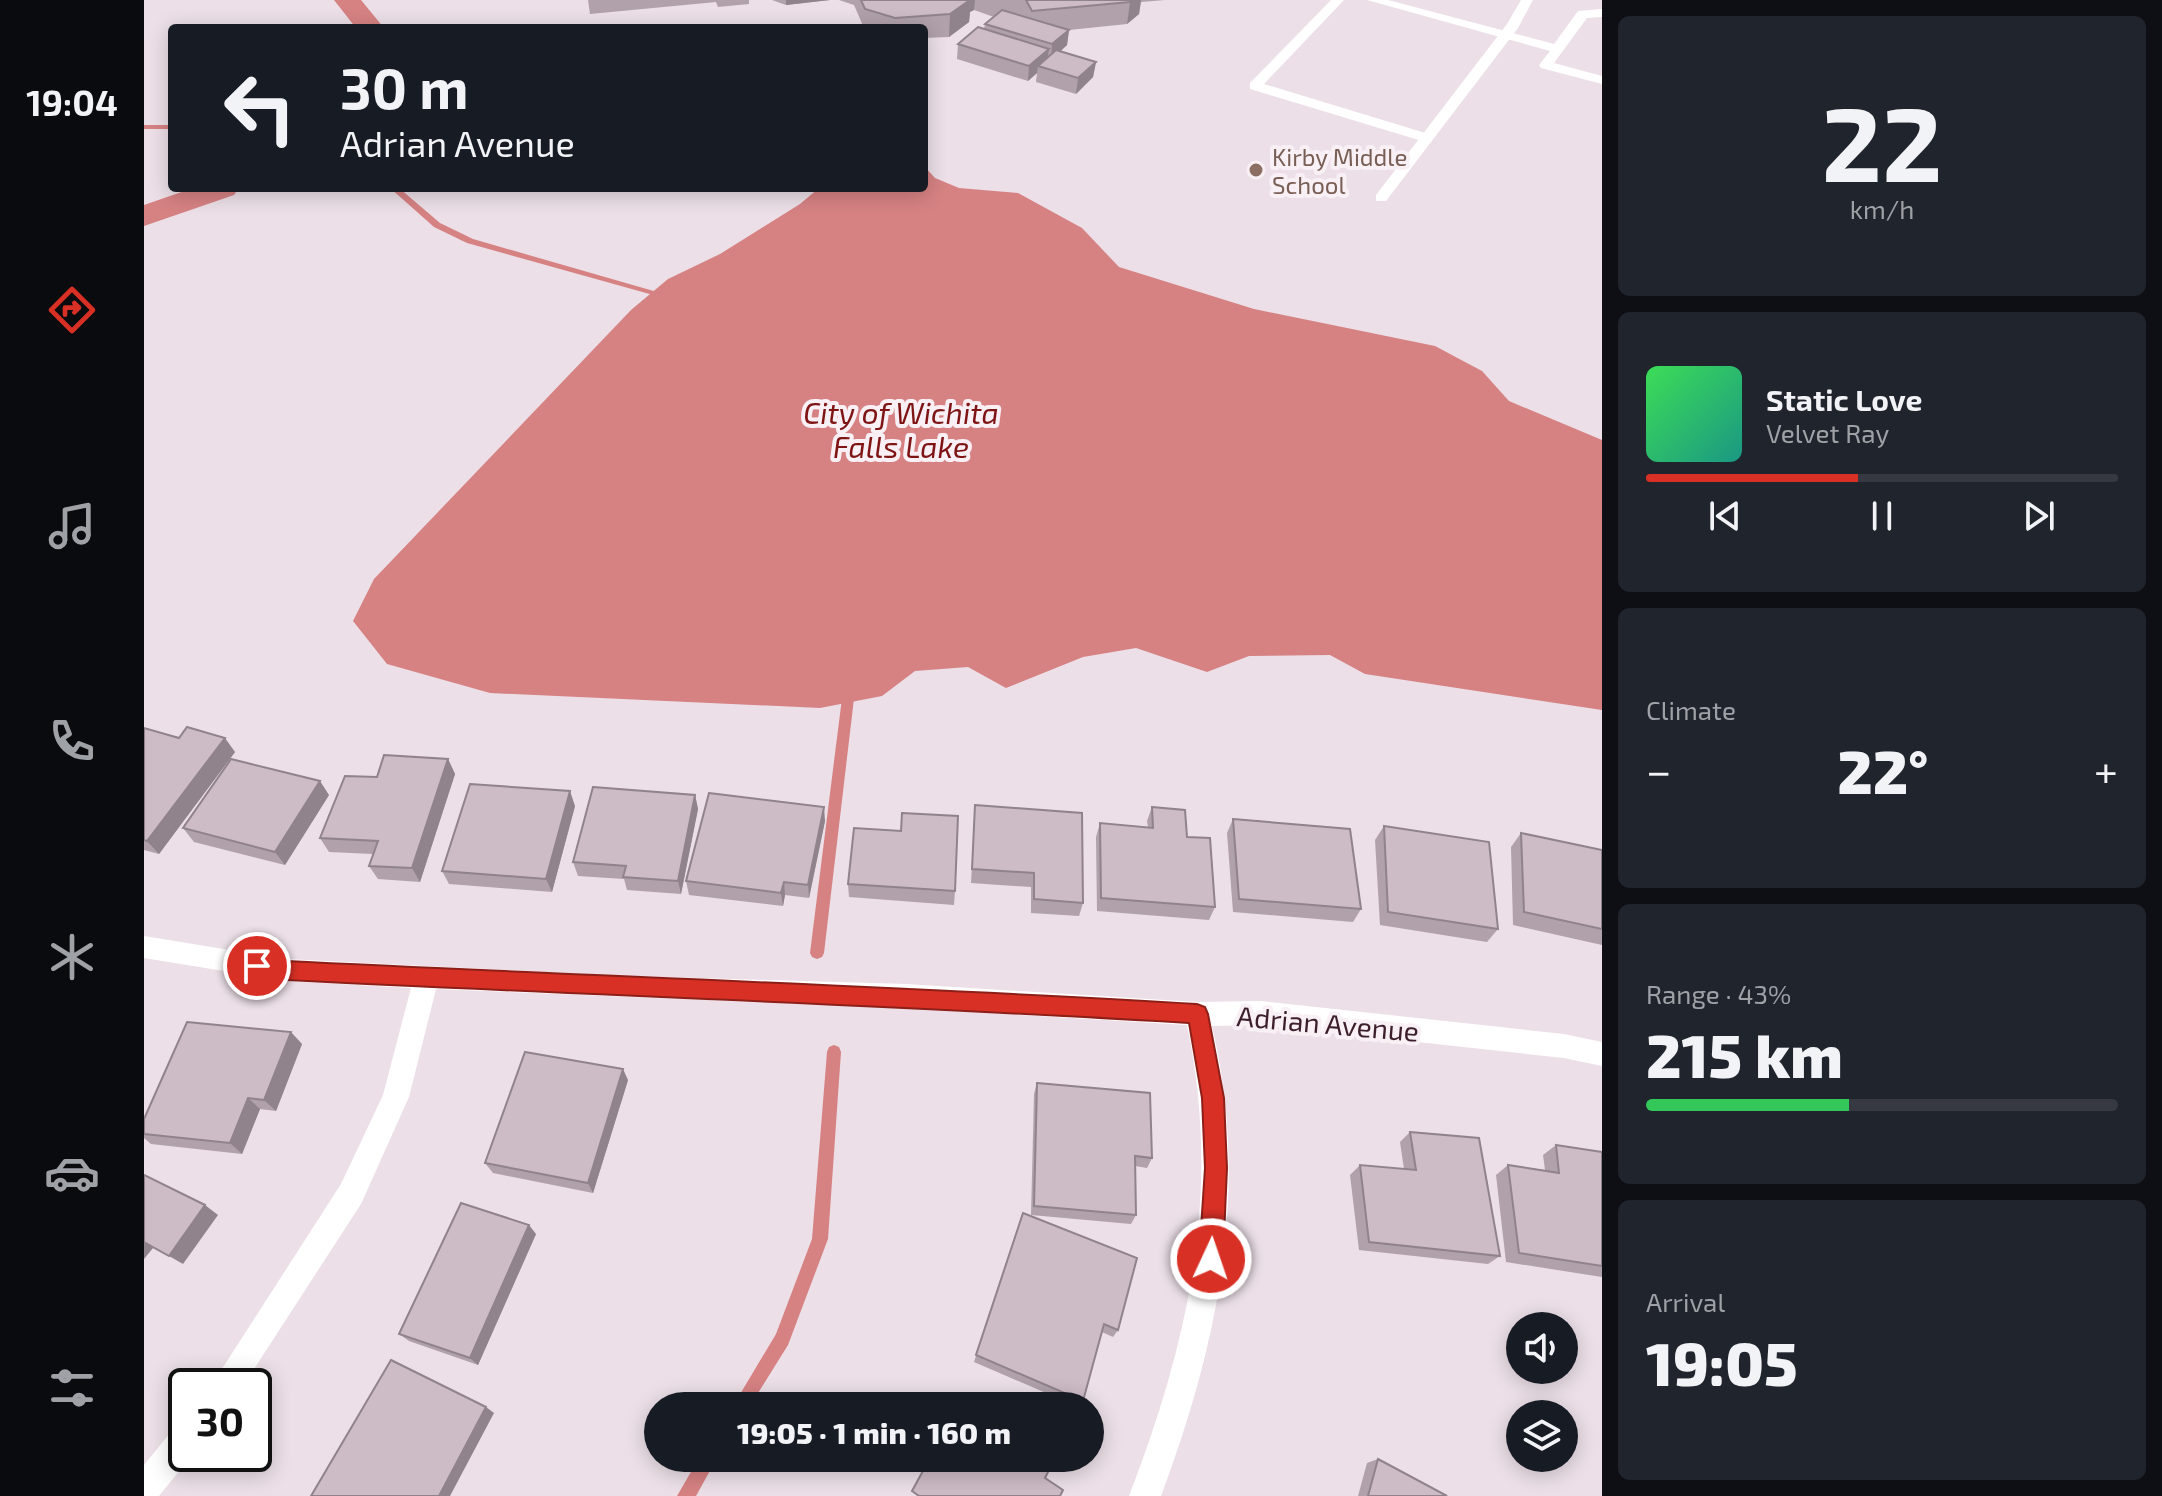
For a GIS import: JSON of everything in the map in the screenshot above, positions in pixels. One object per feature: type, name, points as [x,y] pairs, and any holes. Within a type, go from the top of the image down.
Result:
[{"type":"street","points":[[1338,0],[1255,86],[1427,138]]},
{"type":"street","points":[[1373,0],[1558,49]]},
{"type":"street","points":[[1381,198],[1505,35],[1527,0]]},
{"type":"street","points":[[1602,13],[1583,14],[1546,65],[1602,80]]},
{"type":"street","name":"Adrian Avenue","points":[[144,947],[286,970],[627,987],[906,996],[1197,1014],[1261,1013],[1564,1046],[1602,1054]]},
{"type":"street","points":[[238,1368],[351,1194],[396,1097],[427,975]]},
{"type":"street","points":[[1145,1496],[1185,1380],[1211,1259],[1216,1168],[1213,1098],[1197,1014]]},
{"type":"street","points":[[144,1490],[168,1460]]},
{"type":"water","name":"City of Wichita Falls Lake","points":[[928,170],[935,178],[959,188],[1018,193],[1082,228],[1119,267],[1254,309],[1435,346],[1482,371],[1509,401],[1602,440],[1602,710],[1365,674],[1330,655],[1249,656],[1207,672],[1136,648],[1083,657],[1006,688],[968,667],[915,671],[882,696],[820,708],[490,693],[387,664],[353,621],[374,579],[631,310],[668,279],[720,254],[814,192],[928,192]]},
{"type":"building","points":[[861,0],[970,0],[950,14],[895,18],[865,9]]},
{"type":"building","points":[[1026,0],[1132,0],[1032,11]]},
{"type":"building","points":[[1002,10],[1069,30],[1052,44],[985,24]]},
{"type":"building","points":[[978,27],[1049,49],[1029,66],[958,44]]},
{"type":"building","points":[[1056,50],[1096,62],[1078,78],[1038,66]]},
{"type":"building","points":[[187,727],[225,738],[147,841],[144,840],[144,728],[179,738]]},
{"type":"building","points":[[384,755],[448,759],[412,868],[369,866],[378,841],[320,838],[345,776],[377,777]]},
{"type":"building","points":[[231,759],[320,781],[275,852],[183,828]]},
{"type":"building","points":[[470,784],[570,791],[546,879],[442,871]]},
{"type":"building","points":[[593,787],[695,795],[678,881],[623,877],[626,866],[573,862]]},
{"type":"building","points":[[709,793],[824,807],[808,885],[784,882],[781,893],[686,881]]},
{"type":"building","points":[[975,805],[1082,813],[1083,903],[1034,899],[1034,873],[972,869]]},
{"type":"building","points":[[1152,807],[1185,810],[1187,837],[1210,838],[1215,907],[1101,898],[1100,823],[1153,828]]},
{"type":"building","points":[[902,813],[958,816],[955,891],[848,884],[854,828],[901,831]]},
{"type":"building","points":[[1233,819],[1350,829],[1361,909],[1239,899]]},
{"type":"building","points":[[1384,826],[1489,842],[1498,929],[1388,912]]},
{"type":"building","points":[[1521,833],[1602,850],[1602,929],[1524,912]]},
{"type":"building","points":[[187,1022],[291,1032],[264,1100],[248,1098],[230,1143],[144,1134],[144,1119]]},
{"type":"building","points":[[525,1052],[623,1069],[588,1183],[485,1163]]},
{"type":"building","points":[[1037,1083],[1150,1093],[1152,1158],[1135,1156],[1136,1215],[1034,1206]]},
{"type":"building","points":[[1410,1132],[1479,1138],[1500,1256],[1369,1242],[1360,1165],[1416,1170]]},
{"type":"building","points":[[1556,1145],[1602,1152],[1602,1266],[1519,1253],[1508,1165],[1559,1173]]},
{"type":"building","points":[[144,1175],[205,1205],[169,1256],[144,1242]]},
{"type":"building","points":[[461,1203],[529,1225],[470,1358],[399,1334]]},
{"type":"building","points":[[1023,1213],[1137,1258],[1118,1330],[1104,1324],[1085,1392],[1062,1392],[976,1355]]},
{"type":"building","points":[[391,1360],[486,1407],[439,1496],[311,1496]]},
{"type":"building","points":[[1378,1459],[1447,1496],[1368,1496]]},
{"type":"building","points":[[922,1472],[1048,1472],[1045,1478],[1063,1490],[1060,1496],[919,1496],[912,1491]]},
{"type":"waterway","points":[[347,0],[367,24]]},
{"type":"waterway","points":[[144,127],[168,127]]},
{"type":"waterway","points":[[144,216],[212,192]]},
{"type":"waterway","points":[[399,192],[437,225],[470,241],[667,296]]},
{"type":"waterway","points":[[817,953],[849,690]]},
{"type":"waterway","points":[[750,1392],[782,1339],[820,1239],[834,1052]]},
{"type":"waterway","points":[[686,1496],[701,1472]]},
{"type":"place","name":"Kirby Middle School","points":[[1256,170]]},
{"type":"route","points":[[257,966],[627,987],[906,996],[1197,1014],[1213,1098],[1216,1168],[1211,1259]]}]
